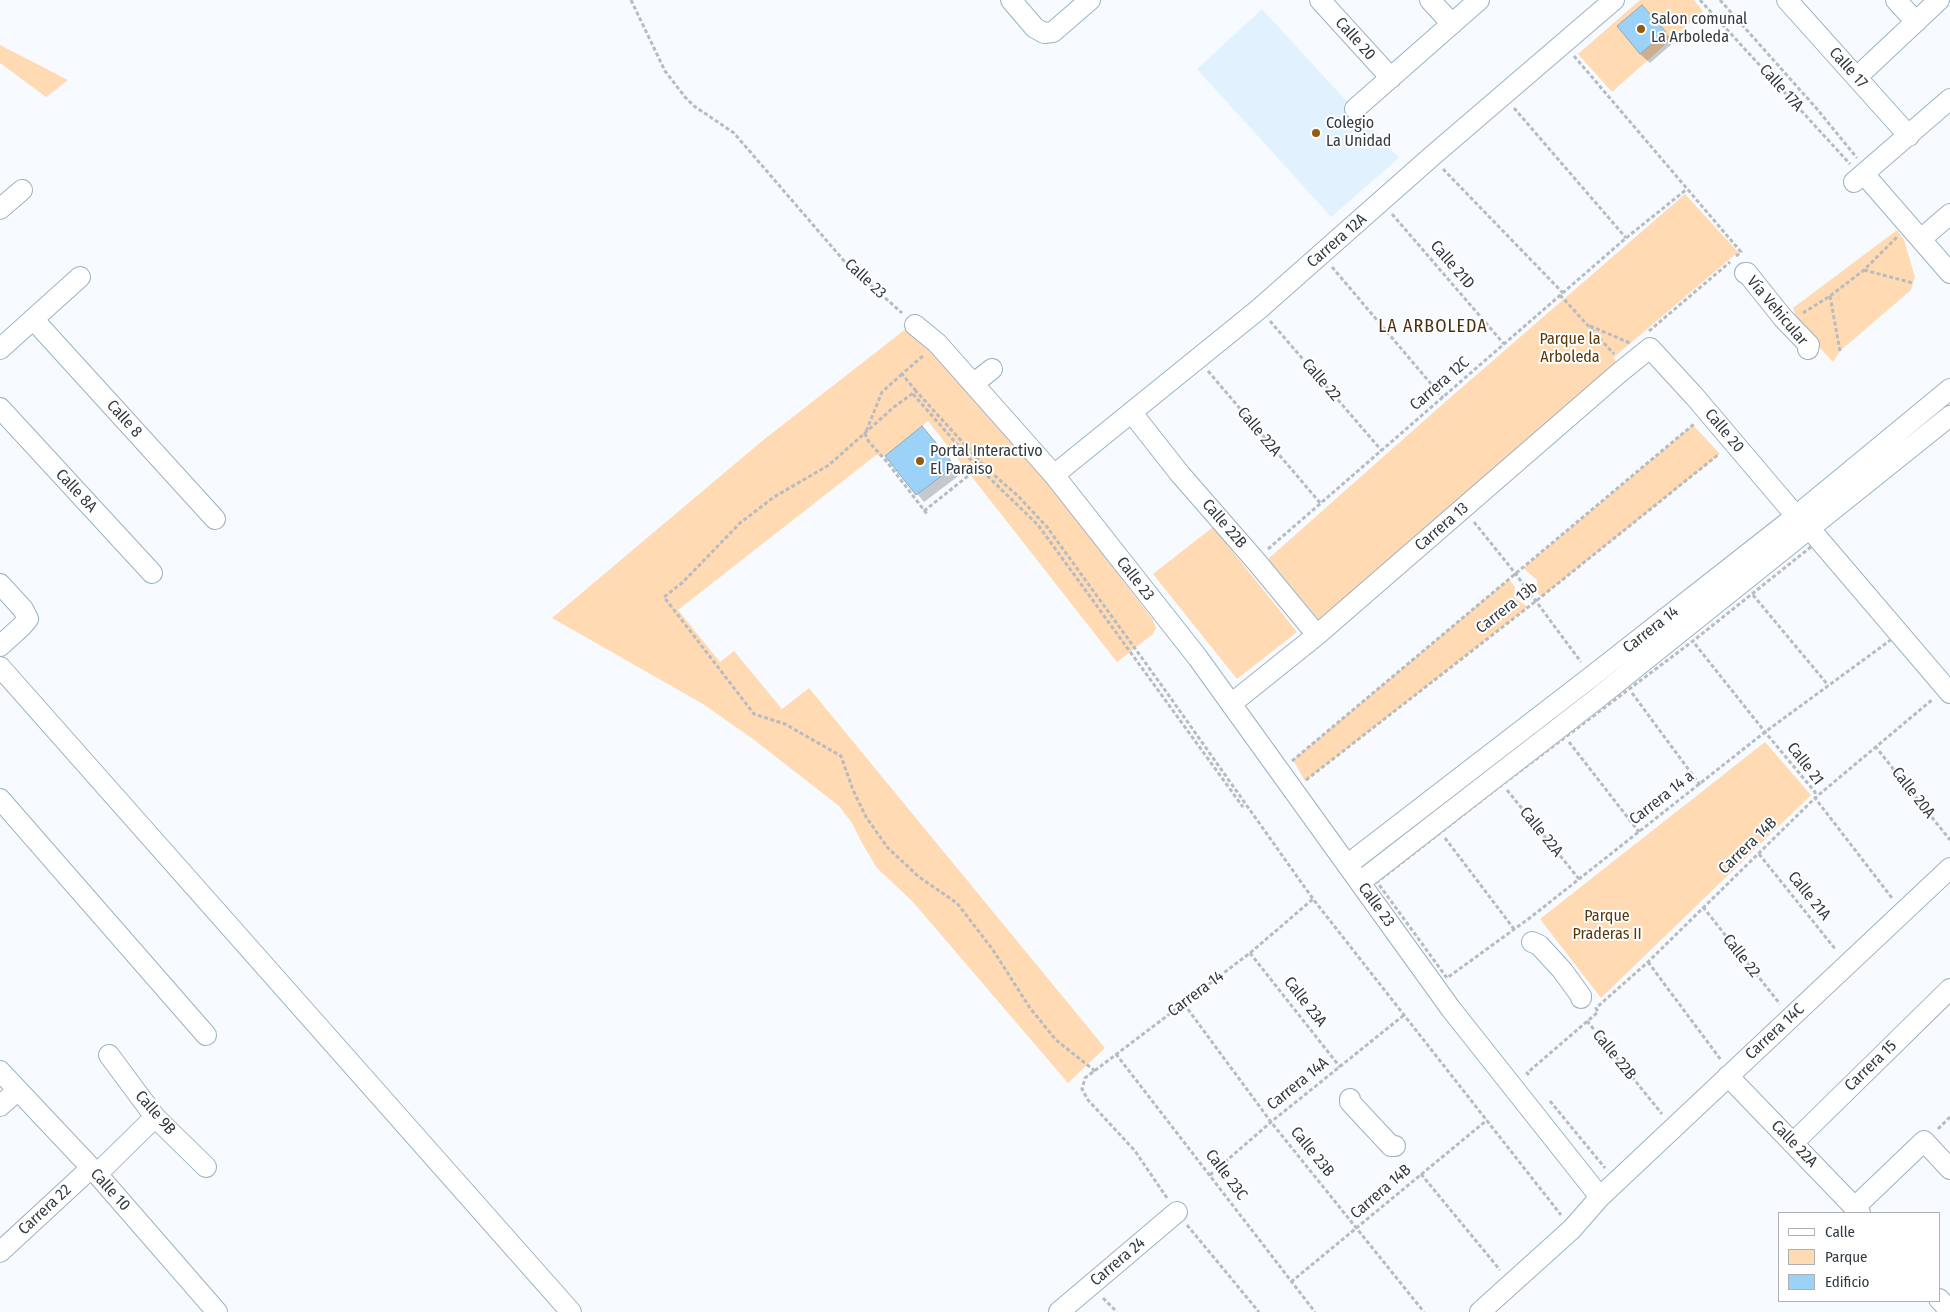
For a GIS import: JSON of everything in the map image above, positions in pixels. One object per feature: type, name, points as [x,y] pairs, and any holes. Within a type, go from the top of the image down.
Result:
[{"type":"street","points":[[1011,0],[1035,28],[1044,32],[1053,32],[1090,0]]},
{"type":"street","name":"Calle 20","points":[[1320,0],[1391,78]]},
{"type":"street","points":[[1430,0],[1452,24]]},
{"type":"street","points":[[1355,109],[1479,0]]},
{"type":"street","name":"Carrera 12A","points":[[1054,475],[1259,309],[1431,157],[1614,0]]},
{"type":"street","name":"Calle 17","points":[[1787,0],[1909,136]]},
{"type":"street","points":[[1896,0],[1916,22]]},
{"type":"street","points":[[1857,77],[1939,0]]},
{"type":"street","points":[[1950,99],[1859,178],[1906,222],[1950,273]]},
{"type":"street","points":[[0,209],[22,190]]},
{"type":"street","points":[[1921,239],[1950,214]]},
{"type":"street","name":"Vía Vehicular","points":[[1745,273],[1809,345],[1808,349]]},
{"type":"street","points":[[0,349],[80,277]]},
{"type":"street","name":"Calle 8","points":[[34,319],[216,519]]},
{"type":"street","name":"Calle 23","points":[[915,325],[937,343],[1054,475],[1198,658],[1451,1008],[1600,1197]]},
{"type":"street","name":"Calle 20","points":[[1649,340],[1734,443],[1803,522],[1944,694]]},
{"type":"street","name":"Carrera 13","points":[[1231,704],[1316,635],[1463,509],[1649,340]]},
{"type":"street","points":[[973,384],[992,369]]},
{"type":"street","name":"Carrera 14","points":[[1360,882],[1595,700],[1803,522],[1950,389]]},
{"type":"street","name":"Calle 8A","points":[[0,408],[152,573]]},
{"type":"street","name":"Calle 22B","points":[[1132,413],[1180,474],[1255,560],[1316,635]]},
{"type":"street","name":"Carrera 14","points":[[1346,865],[1591,677],[1950,416]]},
{"type":"street","points":[[0,584],[23,609],[28,619],[0,646]]},
{"type":"street","points":[[0,667],[571,1312]]},
{"type":"street","points":[[0,799],[206,1035]]},
{"type":"street","name":"Carrera 14C","points":[[1600,1197],[1672,1128],[1725,1068],[1946,880]]},
{"type":"street","points":[[1532,942],[1539,945],[1562,970],[1581,998]]},
{"type":"street","name":"Carrera 15","points":[[1792,1142],[1950,989]]},
{"type":"street","name":"Calle 9B","points":[[109,1055],[156,1117],[206,1167]]},
{"type":"street","name":"Calle 22A","points":[[1725,1068],[1792,1142],[1858,1210]]},
{"type":"street","name":"Calle 10","points":[[0,1071],[94,1171],[217,1312]]},
{"type":"street","points":[[0,1106],[18,1090]]},
{"type":"street","points":[[1350,1099],[1350,1102],[1391,1146],[1395,1146]]},
{"type":"street","name":"Carrera 22","points":[[0,1252],[156,1117]]},
{"type":"street","points":[[1858,1210],[1924,1141],[1950,1168]]},
{"type":"street","points":[[1480,1312],[1572,1230],[1600,1197]]},
{"type":"street","name":"Carrera 24","points":[[1059,1312],[1177,1212]]},
{"type":"street","points":[[1940,1300],[1950,1311]]},
{"type":"path","name":"Calle 23","points":[[631,0],[665,72],[685,97],[694,106],[734,133],[845,262],[915,325]]},
{"type":"path","name":"Calle 17A","points":[[1700,0],[1856,170],[1859,178]]},
{"type":"path","name":"Calle 17A","points":[[1720,0],[1817,109],[1862,165],[1859,178]]},
{"type":"path","points":[[1564,44],[1741,252],[1649,340]]},
{"type":"path","points":[[1504,96],[1626,238]]},
{"type":"path","points":[[1431,157],[1561,294],[1622,363],[1634,344],[1589,325]]},
{"type":"path","name":"Carrera 12C","points":[[1255,560],[1626,238],[1687,189]]},
{"type":"path","name":"Calle 21D","points":[[1382,202],[1504,344]]},
{"type":"path","points":[[1787,322],[1830,296],[1864,270],[1900,235],[1906,222]]},
{"type":"path","points":[[1321,254],[1443,398]]},
{"type":"path","points":[[1864,270],[1913,283]]},
{"type":"path","points":[[1830,296],[1840,351]]},
{"type":"path","name":"Calle 22","points":[[1259,309],[1382,451]]},
{"type":"path","points":[[937,343],[882,392],[865,434],[869,442],[926,512],[981,466]]},
{"type":"path","name":"Calle 22A","points":[[1198,359],[1321,504]]},
{"type":"path","points":[[902,374],[915,392],[981,466],[1038,525],[1243,807]]},
{"type":"path","points":[[915,392],[829,465],[774,497],[740,522],[682,584],[664,597],[754,714],[785,724],[841,756],[853,790],[866,817],[888,848],[919,877],[957,903],[993,950],[1030,1008],[1056,1040],[1095,1071]]},
{"type":"path","name":"Carrera 13b","points":[[1280,771],[1708,412]]},
{"type":"path","name":"Carrera 13b","points":[[1293,789],[1316,774],[1734,443]]},
{"type":"path","points":[[981,466],[1018,496],[1047,527],[1166,690],[1313,899],[1572,1230]]},
{"type":"path","points":[[956,487],[959,491]]},
{"type":"path","points":[[1463,509],[1515,573],[1591,677]]},
{"type":"path","name":"Carrera 14 a","points":[[1441,832],[1376,882],[1447,978],[1579,879],[1765,732],[1892,639],[1812,546],[1752,594]]},
{"type":"path","points":[[1514,929],[1441,832],[1752,594],[1828,685]]},
{"type":"path","name":"Calle 21","points":[[1692,641],[1815,792],[1815,798],[1895,903]]},
{"type":"path","points":[[1629,689],[1700,785]]},
{"type":"path","name":"Carrera 14B","points":[[1587,1021],[1598,1012],[1596,1008],[1648,962],[1815,798],[1875,746],[1944,694]]},
{"type":"path","points":[[1566,737],[1639,832]]},
{"type":"path","name":"Calle 20A","points":[[1875,746],[1950,840]]},
{"type":"path","name":"Calle 22A","points":[[1503,784],[1579,879]]},
{"type":"path","name":"Calle 21A","points":[[1759,854],[1840,954]]},
{"type":"path","name":"Carrera 14","points":[[1082,1089],[1085,1078],[1250,953],[1313,899]]},
{"type":"path","name":"Calle 22","points":[[1703,907],[1780,1004]]},
{"type":"path","name":"Calle 23A","points":[[1250,953],[1340,1067]]},
{"type":"path","points":[[1648,962],[1725,1068]]},
{"type":"path","name":"Calle 23B","points":[[1184,1004],[1271,1122],[1424,1312]]},
{"type":"path","name":"Carrera 14A","points":[[1210,1176],[1271,1122],[1404,1015]]},
{"type":"path","name":"Calle 22B","points":[[1533,1080],[1527,1073],[1587,1021],[1672,1128]]},
{"type":"path","name":"Calle 23C","points":[[1116,1054],[1315,1312]]},
{"type":"path","points":[[1545,1095],[1605,1168]]},
{"type":"path","name":"Carrera 14B","points":[[1291,1282],[1358,1229],[1487,1120]]},
{"type":"path","points":[[1421,1174],[1511,1284]]},
{"type":"shaded area","name":"Colegio La Unidad","points":[[1262,9],[1399,158],[1331,217],[1197,69]]},
{"type":"green space","points":[[1640,0],[1694,0],[1703,11],[1612,92],[1578,54]]},
{"type":"green space","points":[[0,45],[68,80],[46,97],[0,63]]},
{"type":"green space","name":"Parque la Arboleda","points":[[1685,194],[1738,252],[1613,358],[1618,364],[1320,621],[1268,559]]},
{"type":"green space","points":[[1897,230],[1904,240],[1915,277],[1911,290],[1840,351],[1833,362],[1799,325],[1793,308]]},
{"type":"green space","points":[[907,328],[967,389],[1045,478],[1153,620],[1156,628],[1153,634],[1117,662],[928,421],[885,456],[876,455],[678,610],[720,662],[734,651],[782,709],[809,688],[1105,1048],[1068,1083],[913,902],[877,868],[852,823],[839,806],[753,739],[703,704],[552,618],[762,441]]},
{"type":"green space","points":[[1693,425],[1720,454],[1541,597],[1537,592],[1537,580],[1523,568]]},
{"type":"green space","points":[[1213,527],[1297,632],[1237,679],[1153,574]]},
{"type":"green space","points":[[1509,579],[1515,587],[1515,598],[1528,607],[1305,781],[1293,760]]},
{"type":"green space","name":"Parque Praderas II","points":[[1765,742],[1811,795],[1601,998],[1540,919]]},
{"type":"building","name":"Salon comunal La Arboleda","points":[[1642,5],[1666,32],[1640,54],[1617,26]]},
{"type":"building","name":"Portal Interactivo El Paraiso","points":[[922,426],[955,466],[916,495],[885,456]]},
{"type":"place","name":"Salon comunal La Arboleda","points":[[1641,29]]},
{"type":"place","name":"Colegio La Unidad","points":[[1316,133]]},
{"type":"place","name":"Portal Interactivo El Paraiso","points":[[920,461]]},
{"type":"district","name":"LA ARBOLEDA","points":[[1433,327]]}]
